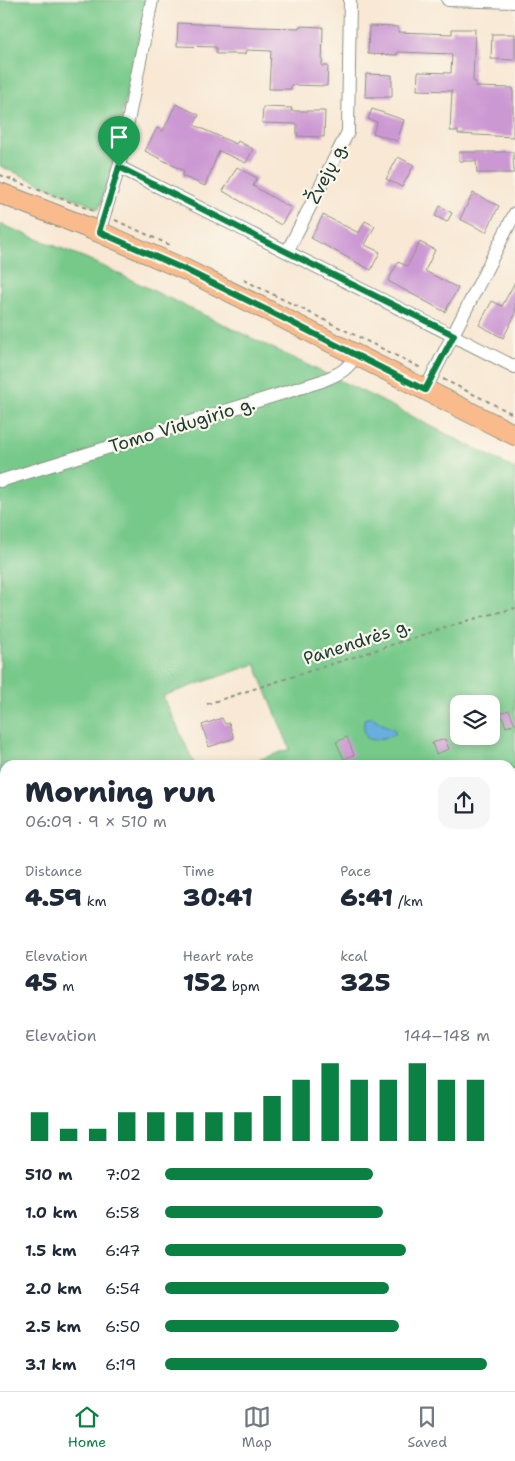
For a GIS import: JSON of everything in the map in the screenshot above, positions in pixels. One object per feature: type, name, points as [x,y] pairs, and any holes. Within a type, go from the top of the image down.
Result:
[{"type":"main road","points":[[0,193],[99,232],[186,270],[515,435]]},
{"type":"street","points":[[99,232],[119,167],[152,0]]},
{"type":"street","name":"Žvejų g.","points":[[287,252],[348,132],[350,0]]},
{"type":"street","points":[[448,0],[515,2]]},
{"type":"street","points":[[119,167],[515,367]]},
{"type":"street","points":[[425,390],[515,213]]},
{"type":"street","name":"Tomo Vidugirio g.","points":[[0,481],[322,381],[346,370],[356,355]]},
{"type":"path","name":"Panendrės g.","points":[[206,704],[466,621],[515,608]]},
{"type":"green space","points":[[0,0],[147,0],[110,171],[99,209],[0,166]]},
{"type":"green space","points":[[0,224],[88,259],[378,399],[515,469],[515,760],[258,760],[290,749],[255,664],[163,696],[193,760],[0,760]]},
{"type":"water","points":[[372,717],[395,730],[395,735],[375,740],[368,739],[364,733],[364,719]]},
{"type":"building","points":[[178,23],[257,27],[323,27],[322,66],[328,66],[327,86],[291,85],[291,89],[269,89],[271,51],[246,50],[245,54],[216,54],[216,47],[177,46]]},
{"type":"building","points":[[369,26],[398,27],[398,32],[452,34],[452,29],[475,29],[473,81],[476,82],[475,87],[513,88],[513,137],[458,134],[458,131],[450,131],[452,91],[417,90],[418,72],[451,73],[452,54],[397,52],[397,55],[368,54]]},
{"type":"building","points":[[492,34],[515,34],[515,60],[491,59]]},
{"type":"building","points":[[366,74],[392,75],[392,97],[365,97]]},
{"type":"building","points":[[176,104],[199,115],[194,125],[236,144],[238,141],[253,149],[246,163],[219,151],[205,186],[182,176],[184,171],[145,151],[157,128],[163,131]]},
{"type":"building","points":[[263,107],[292,108],[291,111],[325,111],[324,137],[297,136],[297,124],[262,123]]},
{"type":"building","points":[[372,109],[404,120],[397,141],[373,133],[377,122],[368,119]]},
{"type":"building","points":[[459,152],[513,152],[514,173],[477,173],[476,161],[459,161]]},
{"type":"building","points":[[398,157],[414,165],[402,187],[386,179]]},
{"type":"building","points":[[237,167],[257,178],[253,186],[291,208],[281,225],[223,191]]},
{"type":"building","points":[[473,193],[499,206],[486,232],[460,219]]},
{"type":"building","points":[[440,206],[452,213],[447,222],[435,216]]},
{"type":"building","points":[[323,215],[359,233],[365,221],[375,226],[365,245],[380,252],[371,270],[311,238]]},
{"type":"building","points":[[420,242],[435,250],[425,271],[458,288],[445,312],[388,281],[398,262],[407,266]]},
{"type":"building","points":[[515,282],[515,315],[503,338],[479,325],[492,301],[502,306]]},
{"type":"building","points":[[509,710],[515,724],[506,727],[501,713]]},
{"type":"building","points":[[222,718],[225,724],[229,723],[234,738],[209,747],[202,725]]},
{"type":"building","points":[[347,737],[354,755],[344,759],[336,742]]},
{"type":"building","points":[[445,739],[449,749],[436,754],[432,743]]},
{"type":"route","points":[[119,167],[454,335],[425,390],[186,270],[99,232],[119,167]]}]
